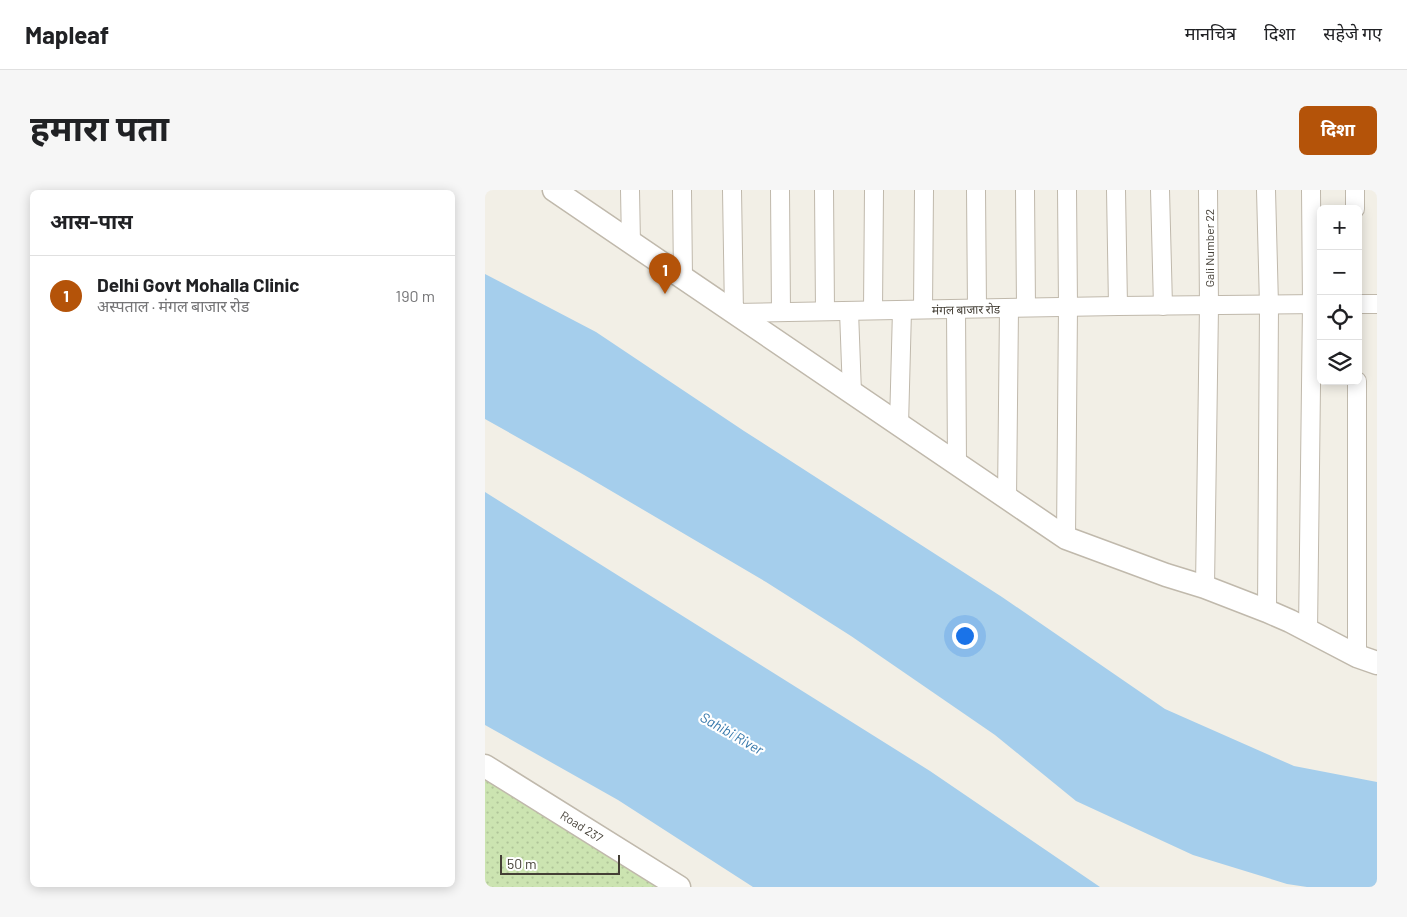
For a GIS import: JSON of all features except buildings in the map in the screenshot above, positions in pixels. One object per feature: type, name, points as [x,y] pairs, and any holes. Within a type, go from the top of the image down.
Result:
[{"type":"street","points":[[630,190],[631,243]]},
{"type":"street","points":[[682,190],[683,278]]},
{"type":"street","points":[[731,190],[734,313]]},
{"type":"street","points":[[780,190],[781,312]]},
{"type":"street","points":[[825,190],[825,311]]},
{"type":"street","points":[[873,310],[874,190]]},
{"type":"street","points":[[923,309],[924,190]]},
{"type":"street","points":[[976,190],[977,308]]},
{"type":"street","points":[[1007,499],[1025,190]]},
{"type":"street","points":[[1066,538],[1067,190]]},
{"type":"street","points":[[1116,190],[1118,306]]},
{"type":"street","points":[[1160,190],[1163,306]]},
{"type":"street","name":"Gali Number 22","points":[[1205,587],[1209,306],[1208,190]]},
{"type":"street","points":[[1266,190],[1269,305],[1267,611]]},
{"type":"street","points":[[1308,632],[1317,304],[1311,190]]},
{"type":"street","points":[[1355,190],[1355,205]]},
{"type":"street","points":[[566,194],[631,243],[1066,538],[1166,576],[1205,587],[1267,611],[1367,660],[1357,385]]},
{"type":"street","name":"मंगल बाजार रोड","points":[[734,313],[1317,304]]},
{"type":"street","points":[[1362,304],[1377,304]]},
{"type":"street","points":[[956,309],[957,465]]},
{"type":"street","points":[[899,425],[903,310]]},
{"type":"street","points":[[849,311],[852,393]]},
{"type":"street","name":"Road 237","points":[[485,766],[679,887]]},
{"type":"green space","points":[[485,777],[659,887],[485,887]]},
{"type":"water","points":[[485,274],[596,332],[744,431],[1002,597],[1165,709],[1294,766],[1377,782],[1377,887],[1307,887],[1287,884],[1193,855],[1076,801],[995,735],[851,636],[766,582],[485,419]]},
{"type":"water","name":"Sahibi River","points":[[485,492],[930,771],[1100,887],[753,887],[618,800],[485,725]]},
{"type":"place","name":"Delhi Govt Mohalla Clinic","points":[[665,294]]}]
